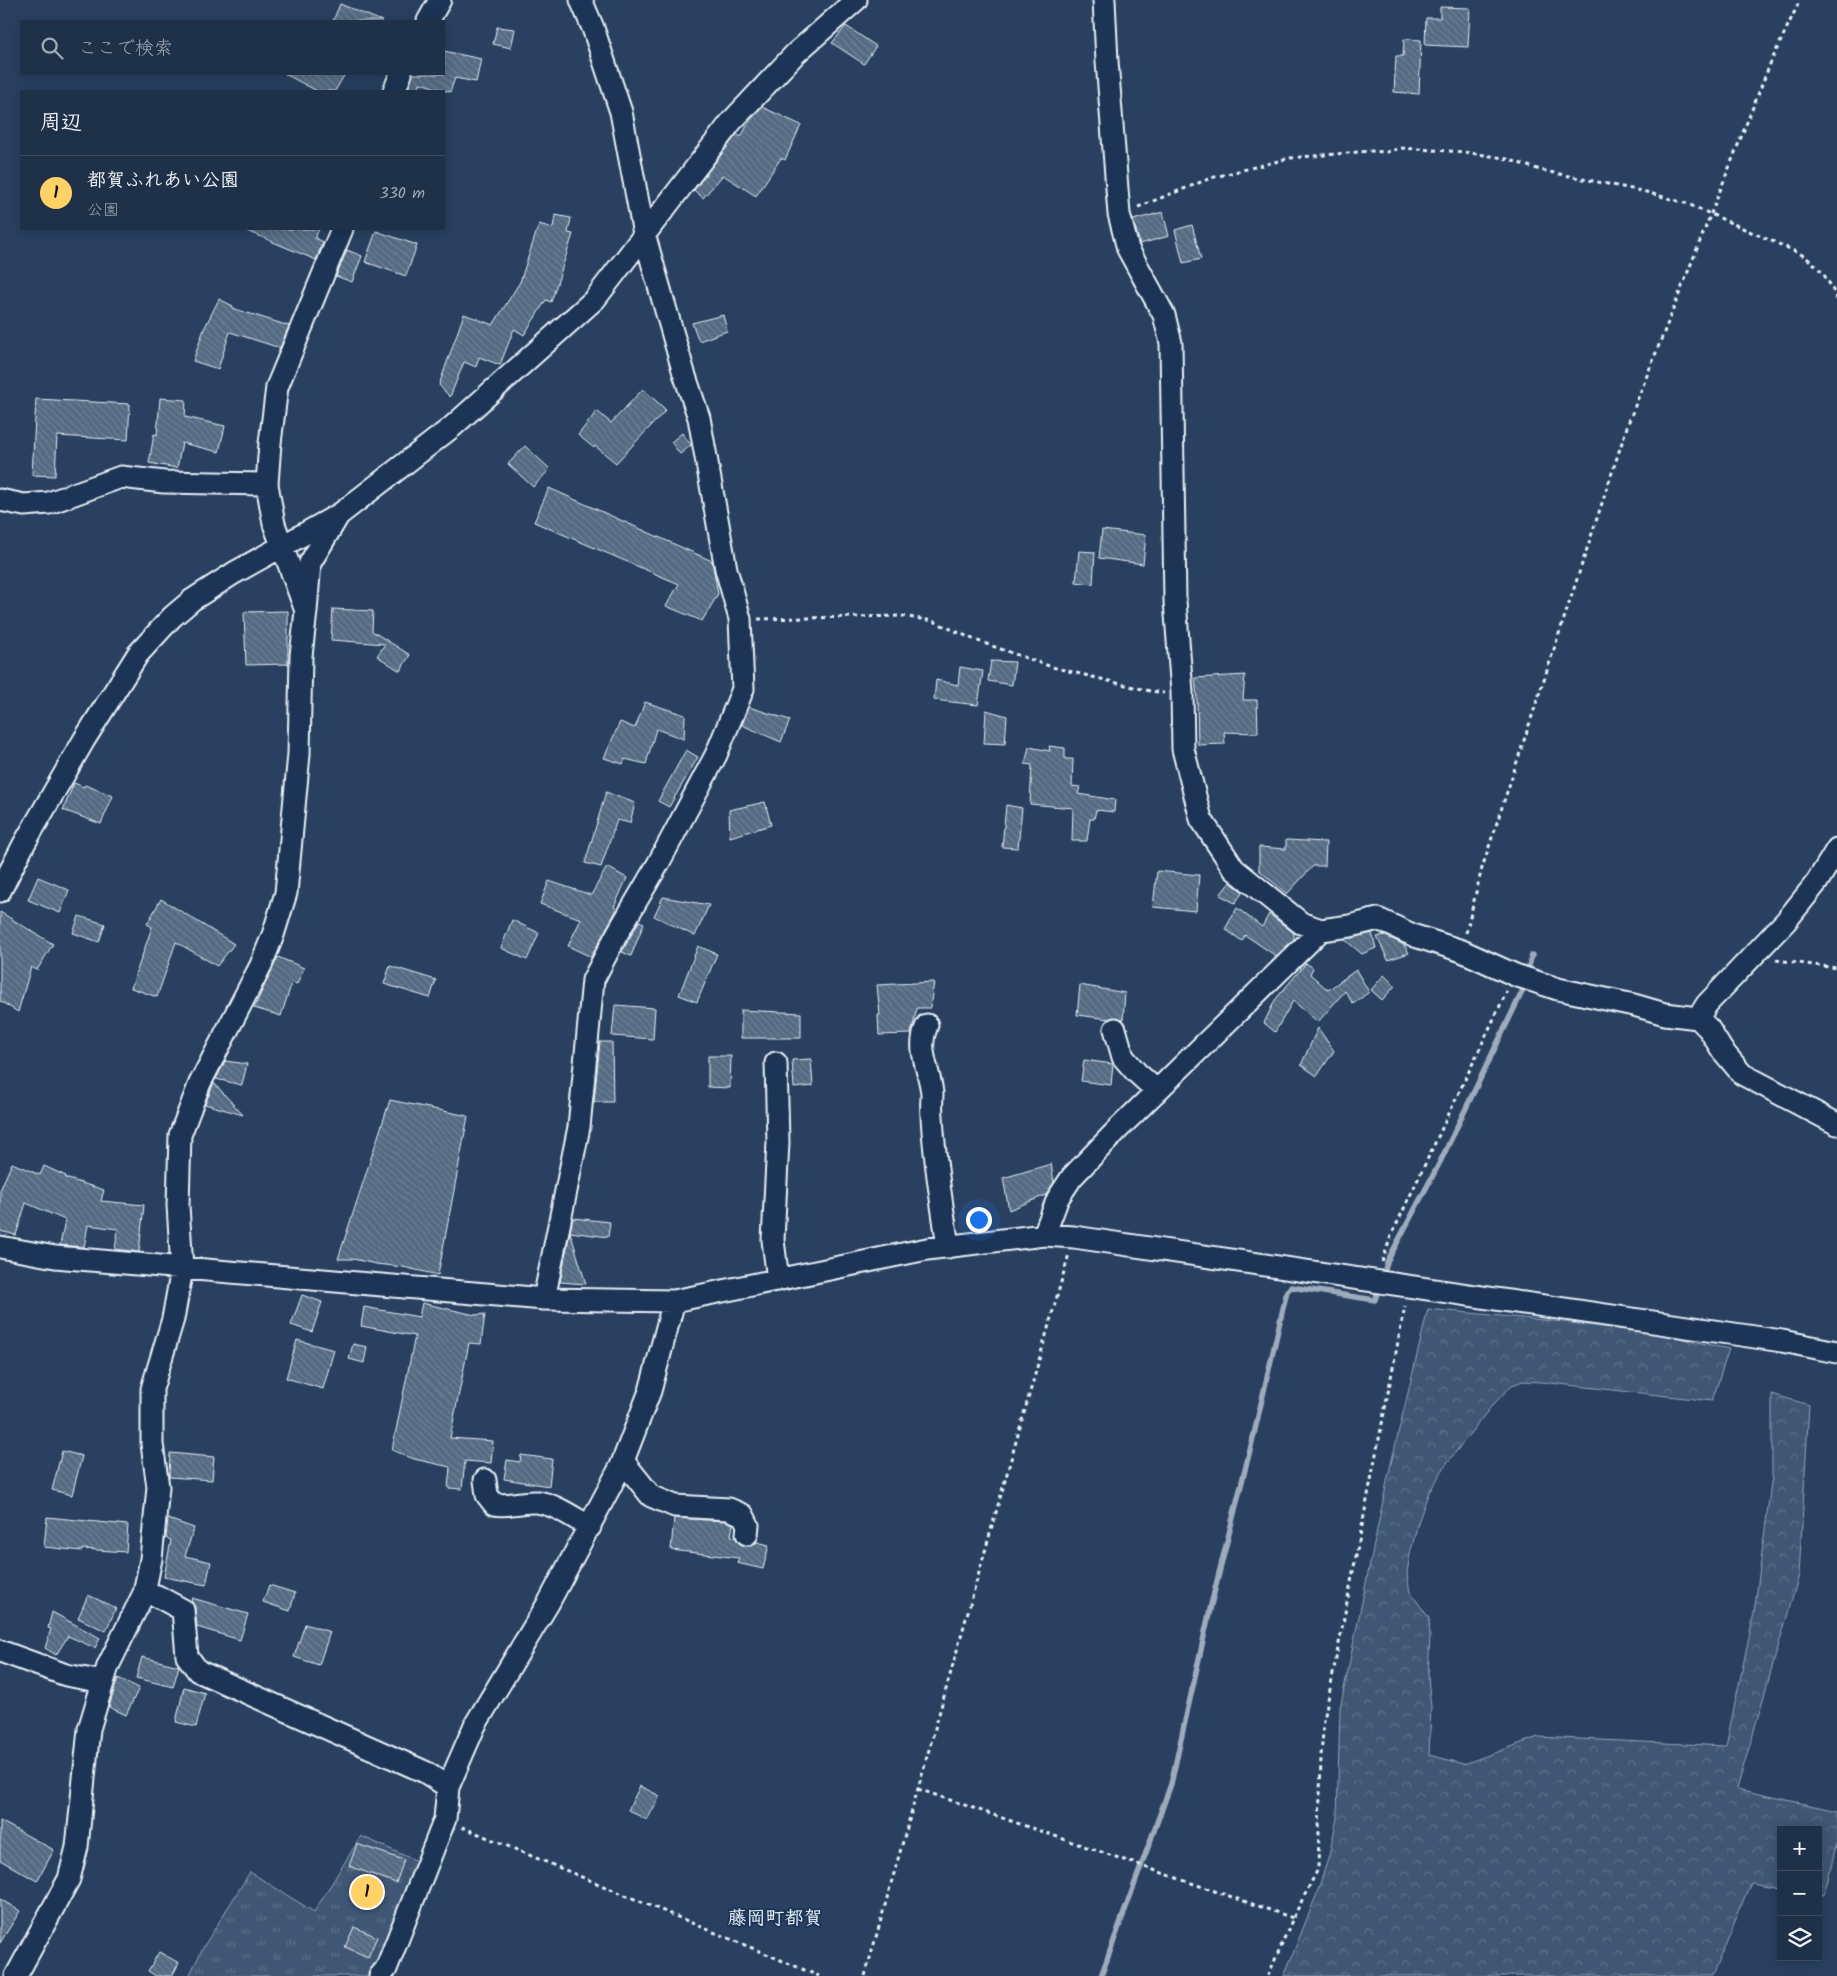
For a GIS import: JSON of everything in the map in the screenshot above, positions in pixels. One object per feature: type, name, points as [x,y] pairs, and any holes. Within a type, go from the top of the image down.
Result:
[{"type":"street","points":[[429,20],[440,0]]},
{"type":"street","points":[[544,1299],[578,1127],[593,980],[716,755],[743,689],[740,619],[726,569],[699,418],[644,234],[621,112],[593,28],[581,0]]},
{"type":"street","points":[[0,891],[24,844],[84,740],[138,654],[172,617],[192,600],[234,573],[340,514],[452,427],[595,299],[731,122],[796,54],[856,0]]},
{"type":"street","points":[[1104,0],[1119,214],[1128,249],[1164,315],[1171,343],[1175,601],[1184,749],[1201,818],[1234,869],[1301,923],[1321,930],[1350,926],[1378,919],[1415,936],[1462,951],[1515,974],[1558,989],[1634,1005],[1665,1014],[1698,1018],[1709,1029],[1722,1050],[1742,1074],[1837,1124]]},
{"type":"street","points":[[394,90],[401,75]]},
{"type":"street","points":[[306,612],[281,548],[274,524],[267,484],[270,443],[277,387],[342,230]]},
{"type":"street","points":[[0,500],[24,505],[49,503],[121,477],[164,482],[267,484]]},
{"type":"street","points":[[16,1976],[69,1879],[77,1847],[89,1728],[108,1666],[144,1593],[151,1559],[158,1487],[152,1444],[152,1389],[173,1319],[182,1269],[178,1205],[180,1135],[200,1083],[261,965],[286,893],[299,754],[301,656],[310,563],[340,514]]},
{"type":"street","points":[[1698,1018],[1707,1004],[1786,921],[1817,882],[1837,849]]},
{"type":"street","points":[[1044,1235],[1058,1198],[1072,1177],[1321,930]]},
{"type":"street","points":[[926,1025],[922,1038],[922,1048],[928,1067],[932,1093],[932,1116],[948,1247]]},
{"type":"street","points":[[1115,1029],[1123,1057],[1157,1091]]},
{"type":"street","points":[[776,1063],[778,1142],[773,1240],[778,1280]]},
{"type":"street","points":[[0,1246],[55,1257],[544,1299],[674,1301],[926,1249],[1044,1235],[1074,1237],[1378,1280],[1782,1341],[1837,1352]]},
{"type":"street","points":[[380,1976],[386,1969],[445,1819],[448,1787],[475,1725],[549,1602],[623,1461],[650,1391],[674,1301]]},
{"type":"street","points":[[623,1461],[651,1496],[675,1506],[729,1509],[743,1515],[748,1525],[747,1534]]},
{"type":"street","points":[[485,1480],[488,1495],[494,1504],[503,1506],[538,1502],[552,1506],[590,1527]]},
{"type":"street","points":[[144,1593],[156,1596],[182,1610],[187,1656],[198,1671],[425,1772],[448,1787]]},
{"type":"street","points":[[0,1651],[66,1675],[103,1682]]},
{"type":"path","points":[[1462,951],[1485,859],[1629,421],[1770,64],[1800,0]]},
{"type":"path","points":[[1119,214],[1211,178],[1290,158],[1370,151],[1387,152],[1401,148],[1464,152],[1504,158],[1540,170],[1646,192],[1688,204],[1799,253],[1815,263],[1831,284],[1837,300]]},
{"type":"path","points":[[740,619],[902,616],[933,621],[975,640],[1052,667],[1150,692],[1182,693]]},
{"type":"path","points":[[1752,957],[1837,968]]},
{"type":"path","points":[[1378,1280],[1391,1236],[1515,974]]},
{"type":"path","points":[[865,1976],[1074,1237]]},
{"type":"path","points":[[1268,1976],[1293,1918],[1318,1870],[1321,1756],[1324,1720],[1409,1285]]},
{"type":"path","points":[[918,1789],[1293,1918]]},
{"type":"path","points":[[445,1819],[819,1976]]},
{"type":"green space","points":[[1428,1309],[1564,1322],[1665,1335],[1729,1349],[1712,1401],[1541,1382],[1523,1381],[1512,1385],[1490,1408],[1447,1463],[1428,1494],[1418,1523],[1407,1573],[1410,1592],[1429,1618],[1428,1677],[1431,1707],[1429,1755],[1464,1764],[1538,1737],[1726,1746],[1754,1613],[1772,1476],[1772,1394],[1809,1405],[1799,1575],[1737,1789],[1837,1811],[1837,1843],[1824,1895],[1822,1895],[1822,1826],[1777,1826],[1777,1887],[1751,1883],[1712,1976],[1284,1976],[1316,1896],[1329,1856],[1337,1818],[1340,1708],[1389,1472]]},
{"type":"green space","points":[[361,1836],[419,1862],[382,1959],[368,1976],[189,1976],[204,1946],[250,1872],[314,1912]]},
{"type":"building","points":[[340,4],[380,20],[333,20]]},
{"type":"building","points":[[1440,7],[1470,8],[1468,47],[1425,45],[1426,18],[1440,18]]},
{"type":"building","points":[[846,26],[876,46],[864,64],[832,43]]},
{"type":"building","points":[[497,27],[515,29],[511,48],[493,44]]},
{"type":"building","points":[[1404,39],[1421,40],[1419,94],[1394,92],[1396,56],[1403,56]]},
{"type":"building","points":[[445,51],[481,59],[476,82],[455,78],[450,92],[420,83],[418,90],[407,90],[413,75],[445,75]]},
{"type":"building","points":[[287,75],[344,75],[336,90],[315,90]]},
{"type":"building","points":[[762,107],[801,125],[785,160],[781,158],[756,196],[723,175],[703,198],[694,190],[737,134],[741,137],[749,122]]},
{"type":"building","points":[[1163,212],[1169,236],[1140,244],[1133,220]]},
{"type":"building","points":[[555,215],[571,218],[568,233],[573,234],[551,302],[546,300],[524,335],[514,329],[500,365],[479,357],[476,367],[464,362],[450,397],[439,385],[464,314],[493,325],[520,282],[539,224],[553,228]]},
{"type":"building","points":[[1192,225],[1201,259],[1183,263],[1175,230]]},
{"type":"building","points":[[244,230],[319,230],[315,238],[323,242],[316,260]]},
{"type":"building","points":[[376,231],[417,245],[406,276],[365,262]]},
{"type":"building","points":[[347,250],[362,256],[352,282],[336,276]]},
{"type":"building","points":[[219,299],[233,306],[232,308],[289,326],[280,348],[230,332],[218,369],[193,361],[204,329]]},
{"type":"building","points":[[723,315],[727,331],[699,341],[692,323]]},
{"type":"building","points":[[643,389],[666,410],[616,463],[578,435],[597,411],[611,423]]},
{"type":"building","points":[[160,398],[186,400],[185,417],[225,426],[219,452],[182,443],[177,468],[149,463],[154,434],[157,435]]},
{"type":"building","points":[[36,399],[130,404],[128,440],[57,436],[55,476],[32,475]]},
{"type":"building","points":[[682,433],[691,445],[680,454],[671,442]]},
{"type":"building","points":[[525,446],[550,469],[533,487],[508,464]]},
{"type":"building","points":[[549,488],[712,561],[718,594],[702,621],[666,606],[679,584],[534,522]]},
{"type":"building","points":[[1102,530],[1146,535],[1143,564],[1099,558]]},
{"type":"building","points":[[1079,551],[1095,552],[1093,584],[1076,582]]},
{"type":"building","points":[[333,609],[373,611],[372,631],[410,655],[400,671],[377,656],[385,644],[331,640]]},
{"type":"building","points":[[288,611],[288,664],[246,665],[244,612]]},
{"type":"building","points":[[991,661],[1015,662],[1012,685],[988,681]]},
{"type":"building","points":[[960,667],[983,671],[978,705],[934,700],[936,680],[958,685]]},
{"type":"building","points":[[1245,675],[1243,700],[1257,700],[1258,733],[1224,732],[1225,744],[1198,745],[1195,678]]},
{"type":"building","points":[[645,702],[685,715],[684,739],[656,729],[646,764],[625,759],[623,764],[604,758],[620,722],[635,728]]},
{"type":"building","points":[[749,707],[790,720],[781,742],[742,725]]},
{"type":"building","points":[[986,710],[1007,716],[1005,744],[984,743]]},
{"type":"building","points":[[1049,746],[1065,748],[1065,759],[1073,759],[1072,786],[1080,787],[1078,794],[1115,800],[1114,812],[1096,810],[1094,819],[1090,819],[1087,841],[1072,841],[1073,808],[1030,804],[1032,765],[1025,764],[1029,747],[1050,751]]},
{"type":"building","points":[[686,750],[698,757],[669,807],[658,801]]},
{"type":"building","points":[[74,783],[84,787],[85,785],[113,796],[101,824],[63,810]]},
{"type":"building","points":[[606,792],[635,803],[630,823],[617,820],[601,867],[585,863]]},
{"type":"building","points":[[765,802],[771,825],[730,837],[729,810]]},
{"type":"building","points":[[1006,805],[1022,808],[1018,848],[1002,847]]},
{"type":"building","points":[[1286,840],[1326,842],[1325,866],[1313,866],[1287,894],[1259,870],[1259,847],[1286,849]]},
{"type":"building","points":[[607,867],[627,878],[614,907],[616,911],[591,957],[568,946],[581,919],[540,904],[549,881],[591,895]]},
{"type":"building","points":[[1157,871],[1199,875],[1196,911],[1153,907]]},
{"type":"building","points":[[38,877],[69,890],[60,913],[28,900]]},
{"type":"building","points":[[1230,882],[1243,892],[1235,903],[1220,895]]},
{"type":"building","points":[[663,897],[709,905],[695,936],[654,916]]},
{"type":"building","points":[[161,899],[234,944],[217,966],[176,942],[157,997],[131,988],[152,927],[147,924]]},
{"type":"building","points":[[1237,908],[1262,927],[1269,914],[1294,933],[1294,939],[1276,956],[1245,935],[1242,941],[1225,929]]},
{"type":"building","points":[[0,912],[53,944],[37,970],[31,967],[18,1012],[0,1001]]},
{"type":"building","points":[[79,916],[105,924],[99,942],[73,933]]},
{"type":"building","points":[[512,920],[539,933],[527,960],[501,948]]},
{"type":"building","points":[[639,921],[644,923],[631,956],[622,952]]},
{"type":"building","points":[[1372,933],[1376,948],[1362,954],[1344,939]]},
{"type":"building","points":[[1384,935],[1404,945],[1409,953],[1388,960],[1377,937]]},
{"type":"building","points":[[698,946],[717,954],[697,1002],[679,995]]},
{"type":"building","points":[[278,957],[304,968],[297,984],[292,982],[281,1016],[254,1008]]},
{"type":"building","points":[[1306,963],[1313,968],[1310,974],[1328,990],[1356,970],[1369,992],[1353,1004],[1345,991],[1318,1022],[1293,1001],[1275,1032],[1264,1023],[1275,1000]]},
{"type":"building","points":[[390,966],[436,980],[430,998],[384,984]]},
{"type":"building","points":[[1384,975],[1395,986],[1382,1000],[1371,990]]},
{"type":"building","points":[[934,982],[930,1008],[917,1008],[911,1034],[879,1035],[878,1015],[880,1015],[877,985]]},
{"type":"building","points":[[1080,985],[1125,993],[1123,1020],[1118,1017],[1109,1019],[1077,1015]]},
{"type":"building","points":[[615,1005],[655,1008],[653,1039],[612,1036]]},
{"type":"building","points":[[741,1010],[801,1013],[801,1038],[741,1038]]},
{"type":"building","points":[[1318,1028],[1334,1051],[1317,1076],[1301,1065]]},
{"type":"building","points":[[600,1042],[612,1042],[613,1102],[594,1102]]},
{"type":"building","points":[[708,1056],[731,1056],[730,1088],[708,1087]]},
{"type":"building","points":[[811,1059],[813,1086],[794,1088],[792,1060]]},
{"type":"building","points":[[1084,1060],[1113,1064],[1111,1085],[1081,1081]]},
{"type":"building","points":[[225,1061],[247,1064],[242,1085],[216,1079]]},
{"type":"building","points":[[214,1083],[243,1115],[205,1104]]},
{"type":"building","points":[[390,1100],[468,1116],[438,1275],[353,1259],[338,1259]]},
{"type":"building","points":[[12,1163],[40,1175],[44,1166],[66,1176],[65,1178],[104,1190],[101,1201],[144,1205],[139,1252],[115,1249],[118,1229],[88,1225],[84,1247],[60,1245],[65,1220],[26,1203],[16,1235],[0,1231],[0,1190]]},
{"type":"building","points":[[1051,1164],[1054,1182],[1046,1195],[1009,1210],[1003,1178]]},
{"type":"building","points":[[573,1218],[610,1222],[608,1237],[570,1232]]},
{"type":"building","points":[[570,1232],[586,1284],[560,1282]]},
{"type":"building","points":[[302,1295],[322,1302],[312,1332],[291,1325]]},
{"type":"building","points":[[422,1303],[475,1315],[485,1314],[481,1344],[469,1343],[450,1438],[493,1441],[491,1463],[465,1461],[462,1489],[448,1488],[450,1467],[414,1459],[392,1450],[415,1336],[361,1326],[364,1307],[419,1317]]},
{"type":"building","points":[[297,1340],[334,1350],[323,1389],[286,1378]]},
{"type":"building","points":[[353,1344],[367,1347],[364,1363],[349,1359]]},
{"type":"building","points":[[62,1451],[82,1456],[72,1495],[52,1490]]},
{"type":"building","points":[[170,1453],[214,1457],[212,1480],[169,1477]]},
{"type":"building","points":[[521,1455],[552,1459],[549,1486],[504,1479],[507,1460],[520,1462]]},
{"type":"building","points":[[47,1517],[128,1525],[126,1552],[83,1549],[82,1551],[44,1547]]},
{"type":"building","points":[[674,1518],[726,1521],[733,1524],[731,1536],[735,1537],[740,1544],[752,1546],[757,1542],[769,1545],[763,1569],[737,1563],[739,1558],[671,1550]]},
{"type":"building","points":[[168,1519],[194,1528],[185,1556],[211,1562],[206,1585],[164,1577],[171,1540],[166,1538]]},
{"type":"building","points":[[269,1585],[295,1593],[290,1611],[263,1602]]},
{"type":"building","points":[[88,1595],[116,1608],[106,1631],[78,1618]]},
{"type":"building","points":[[192,1598],[248,1614],[240,1640],[197,1627]]},
{"type":"building","points":[[52,1612],[100,1638],[95,1648],[68,1636],[56,1655],[45,1648],[51,1629],[48,1628]]},
{"type":"building","points":[[305,1624],[330,1632],[319,1665],[294,1657]]},
{"type":"building","points":[[142,1657],[179,1666],[173,1687],[136,1678]]},
{"type":"building","points":[[118,1678],[139,1688],[126,1715],[109,1707]]},
{"type":"building","points":[[184,1687],[205,1693],[196,1727],[176,1722]]},
{"type":"building","points":[[640,1786],[660,1796],[647,1820],[628,1810]]},
{"type":"building","points":[[0,1821],[54,1850],[37,1881],[0,1860]]},
{"type":"building","points":[[357,1844],[404,1860],[396,1883],[349,1866]]},
{"type":"building","points":[[0,1899],[20,1911],[0,1943]]},
{"type":"building","points":[[354,1927],[377,1937],[368,1957],[345,1947]]},
{"type":"building","points":[[159,1952],[179,1963],[172,1976],[156,1976],[148,1971]]},
{"type":"waterway","points":[[1101,1976],[1171,1784],[1211,1605],[1254,1434],[1287,1291],[1291,1287],[1375,1300],[1388,1260],[1440,1162],[1522,992],[1532,955]]},
{"type":"place","name":"都賀ふれあい公園","points":[[367,1892]]},
{"type":"district","name":"藤岡町都賀","points":[[775,1917]]}]
